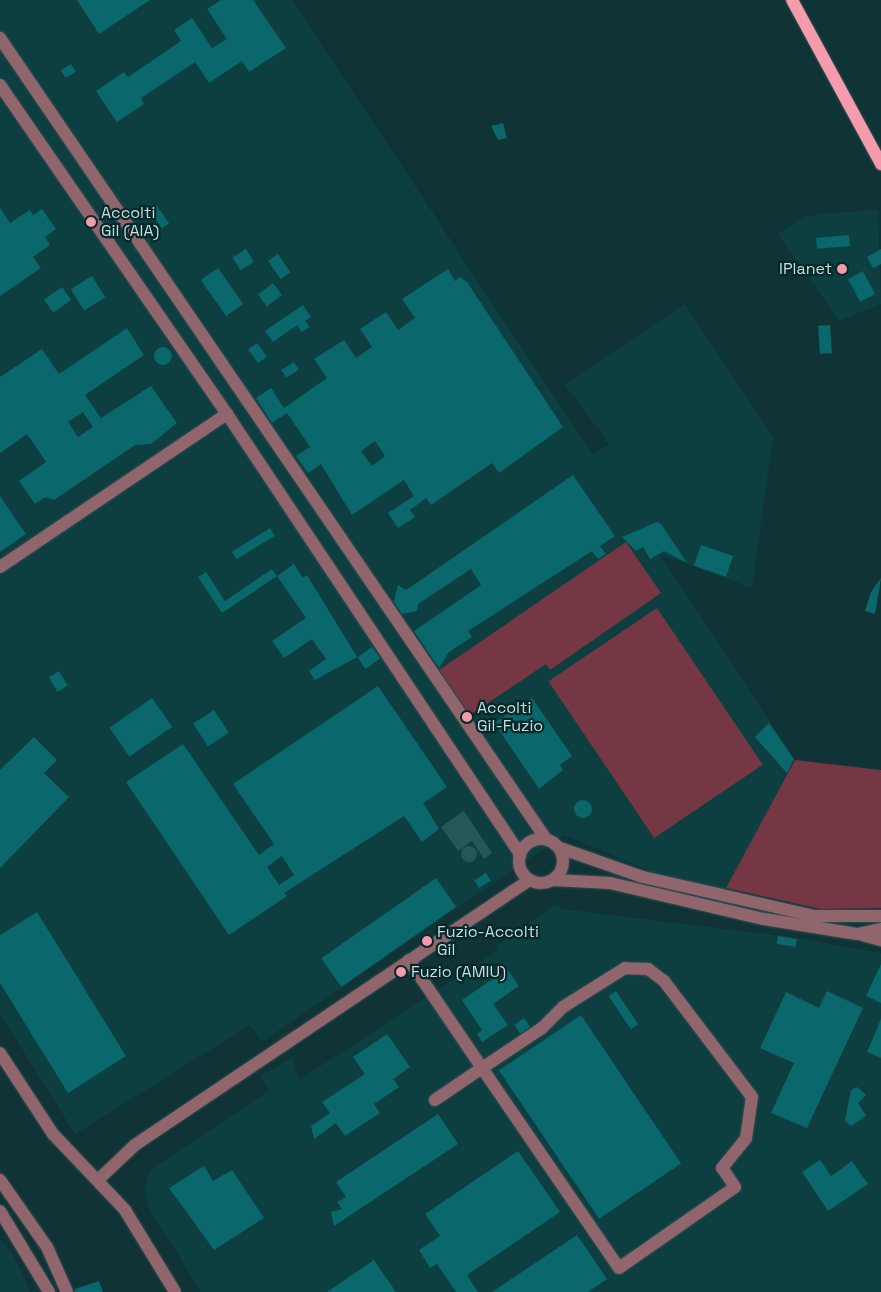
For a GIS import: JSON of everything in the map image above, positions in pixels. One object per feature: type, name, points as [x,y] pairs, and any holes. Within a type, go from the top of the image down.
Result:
[{"type":"main road","points":[[792,0],[881,164]]},
{"type":"street","points":[[0,38],[546,839],[560,848],[643,877],[814,916],[881,916]]},
{"type":"street","points":[[0,85],[227,414],[520,854],[520,869],[529,880]]},
{"type":"street","points":[[0,567],[227,414]]},
{"type":"street","points":[[520,854],[533,840],[546,839]]},
{"type":"street","points":[[553,880],[564,862],[560,848]]},
{"type":"street","points":[[98,1180],[135,1144],[529,880],[610,883],[764,919],[857,934],[881,940]]},
{"type":"street","points":[[857,934],[881,929]]},
{"type":"street","points":[[409,960],[482,1068],[619,1268],[735,1187],[722,1168],[746,1138],[752,1096],[664,981],[648,969],[625,968],[562,1006],[542,1028],[482,1068],[435,1100]]},
{"type":"street","points":[[0,1053],[53,1134],[125,1210],[175,1292]]},
{"type":"street","points":[[0,1180],[47,1247],[67,1292]]},
{"type":"street","points":[[0,1211],[49,1292]]},
{"type":"shaded area","points":[[0,0],[292,0],[593,455],[609,444],[564,384],[685,304],[773,437],[752,588],[660,554],[795,760],[726,888],[730,905],[564,835],[262,1042],[250,1025],[75,1134],[0,1014]]},
{"type":"shaded area","name":"IPlanet","points":[[877,181],[881,304],[839,321],[778,234],[804,216],[877,209]]},
{"type":"shaded area","points":[[626,542],[661,593],[550,670],[546,664],[470,715],[439,670]]},
{"type":"shaded area","points":[[657,608],[763,765],[654,838],[548,681]]},
{"type":"shaded area","points":[[795,760],[881,770],[881,908],[821,909],[726,888]]},
{"type":"shaded area","points":[[464,811],[492,853],[484,859],[472,841],[458,851],[441,827]]},
{"type":"shaded area","points":[[469,846],[477,854],[469,862],[461,854]]},
{"type":"shaded area","points":[[558,903],[562,909],[798,938],[881,953],[881,1292],[201,1292],[149,1208],[144,1189],[149,1171],[269,1091],[261,1076],[292,1057],[299,1080],[497,951],[495,947]]},
{"type":"shaded area","points":[[0,1240],[13,1254],[31,1292],[0,1292]]},
{"type":"building","points":[[77,0],[150,0],[99,34]]},
{"type":"building","points":[[221,0],[253,0],[286,48],[249,72],[242,61],[209,83],[195,62],[141,98],[144,104],[117,122],[96,91],[124,72],[128,77],[181,41],[174,30],[192,18],[212,48],[227,39],[207,9]]},
{"type":"building","points":[[71,64],[76,72],[66,78],[61,70]]},
{"type":"building","points":[[503,123],[507,138],[498,140],[491,126]]},
{"type":"building","points":[[157,206],[169,223],[162,228],[150,211]]},
{"type":"building","points":[[0,208],[10,223],[30,210],[33,215],[42,209],[56,229],[45,237],[50,245],[33,257],[41,268],[0,296]]},
{"type":"building","points":[[849,235],[850,246],[817,249],[816,238]]},
{"type":"building","points":[[246,249],[254,262],[240,270],[232,257]]},
{"type":"building","points":[[881,249],[881,264],[873,268],[867,257]]},
{"type":"building","points":[[278,254],[290,272],[280,279],[268,261]]},
{"type":"building","points":[[218,268],[243,304],[226,316],[201,280]]},
{"type":"building","points":[[448,269],[455,281],[460,277],[467,282],[563,427],[499,473],[492,463],[431,505],[426,498],[410,510],[415,517],[398,528],[388,513],[414,496],[404,480],[352,515],[321,464],[308,473],[296,456],[310,447],[287,413],[272,423],[256,398],[271,388],[284,408],[327,378],[314,359],[344,340],[356,358],[372,347],[360,329],[386,312],[398,330],[415,318],[402,299]],"holes":[[[375,441],[385,456],[372,466],[361,451]]]},
{"type":"building","points":[[863,271],[875,294],[860,302],[848,279]]},
{"type":"building","points":[[92,276],[105,297],[84,310],[71,289]]},
{"type":"building","points":[[273,283],[282,295],[267,306],[258,294]]},
{"type":"building","points":[[62,287],[71,300],[53,313],[44,300]]},
{"type":"building","points":[[303,305],[311,317],[305,321],[310,327],[302,332],[297,325],[273,342],[265,331]]},
{"type":"building","points":[[830,325],[832,353],[820,354],[818,326]]},
{"type":"building","points":[[127,328],[144,355],[85,395],[101,418],[151,386],[177,423],[151,444],[135,445],[54,500],[45,497],[35,504],[19,481],[46,462],[27,434],[0,453],[0,377],[42,349],[59,374]],"holes":[[[83,412],[93,427],[78,437],[68,422]]]},
{"type":"building","points":[[257,343],[267,357],[258,363],[248,349]]},
{"type":"building","points":[[163,347],[169,350],[172,356],[169,362],[163,365],[157,362],[154,356],[157,350]]},
{"type":"building","points":[[294,362],[299,370],[286,378],[281,370]]},
{"type":"building","points":[[573,475],[615,536],[600,546],[606,554],[598,559],[592,551],[468,631],[472,637],[449,652],[439,668],[414,631],[481,585],[471,569],[418,604],[417,611],[402,614],[394,602],[398,585],[406,590]]},
{"type":"building","points":[[0,496],[26,534],[0,552]]},
{"type":"building","points":[[657,522],[661,524],[687,563],[664,551],[650,559],[643,547],[636,551],[622,537]]},
{"type":"building","points":[[270,528],[275,536],[237,559],[232,552]]},
{"type":"building","points":[[701,545],[733,556],[726,577],[694,566]]},
{"type":"building","points":[[294,564],[303,578],[307,575],[357,657],[315,680],[309,671],[326,659],[312,639],[284,658],[272,641],[306,618],[277,576]]},
{"type":"building","points":[[272,569],[277,576],[222,613],[198,577],[206,572],[225,601]]},
{"type":"building","points":[[881,578],[875,614],[865,611],[871,592]]},
{"type":"building","points":[[372,647],[380,658],[366,669],[357,658]]},
{"type":"building","points":[[59,671],[68,686],[57,692],[49,677]]},
{"type":"building","points":[[378,686],[447,787],[423,803],[439,829],[422,842],[404,816],[284,893],[287,896],[229,935],[126,782],[183,744],[259,855],[274,844],[233,784]],"holes":[[[282,856],[294,875],[279,885],[267,867]]]},
{"type":"building","points":[[152,698],[172,727],[129,756],[109,728]]},
{"type":"building","points":[[532,698],[572,756],[560,765],[563,770],[539,789],[494,723]]},
{"type":"building","points":[[214,710],[229,733],[208,746],[193,724]]},
{"type":"building","points":[[769,723],[794,759],[787,773],[755,737]]},
{"type":"building","points":[[34,737],[57,760],[44,773],[69,797],[0,868],[0,770]]},
{"type":"building","points":[[583,800],[589,803],[592,809],[589,815],[583,818],[577,815],[574,809],[577,803]]},
{"type":"building","points":[[486,873],[491,881],[479,888],[474,880]]},
{"type":"building","points":[[436,878],[456,907],[341,987],[321,958]]},
{"type":"building","points":[[37,912],[126,1056],[68,1093],[0,983],[0,935]]},
{"type":"building","points":[[778,936],[797,939],[796,947],[777,944]]},
{"type":"building","points":[[881,964],[881,1003],[866,996]]},
{"type":"building","points":[[507,969],[519,986],[493,1004],[508,1025],[482,1042],[477,1034],[482,1030],[462,1000]]},
{"type":"building","points":[[616,991],[638,1024],[631,1029],[609,996]]},
{"type":"building","points":[[827,991],[863,1008],[807,1128],[771,1113],[794,1063],[760,1048],[786,992],[819,1008]]},
{"type":"building","points":[[581,1015],[681,1163],[599,1219],[499,1070]]},
{"type":"building","points":[[524,1018],[530,1027],[520,1034],[514,1025]]},
{"type":"building","points":[[881,1019],[881,1058],[867,1052]]},
{"type":"building","points":[[387,1034],[410,1067],[393,1079],[399,1087],[374,1104],[380,1113],[345,1136],[336,1123],[314,1139],[311,1126],[330,1113],[322,1102],[365,1074],[353,1057]]},
{"type":"building","points":[[857,1087],[866,1095],[858,1103],[866,1116],[851,1126],[845,1121],[851,1090]]},
{"type":"building","points":[[438,1114],[458,1144],[334,1226],[331,1212],[342,1209],[337,1202],[346,1197],[336,1182]]},
{"type":"building","points":[[518,1151],[560,1212],[467,1275],[478,1292],[456,1292],[437,1264],[430,1268],[419,1250],[440,1236],[425,1214]]},
{"type":"building","points":[[820,1160],[831,1176],[852,1161],[868,1184],[828,1211],[802,1172]]},
{"type":"building","points":[[204,1166],[213,1181],[232,1170],[264,1218],[214,1250],[169,1188]]},
{"type":"building","points":[[577,1235],[607,1279],[588,1292],[492,1292]]},
{"type":"building","points":[[374,1260],[396,1292],[327,1292]]},
{"type":"building","points":[[99,1281],[103,1292],[75,1292],[75,1289]]},
{"type":"place","name":"Accolti Gil (AIA)","points":[[91,222]]},
{"type":"place","name":"IPlanet","points":[[842,269]]},
{"type":"place","name":"Accolti Gil-Fuzio","points":[[467,717]]},
{"type":"place","name":"Fuzio-Accolti Gil","points":[[427,941]]},
{"type":"place","name":"Fuzio (AMIU)","points":[[401,972]]}]
